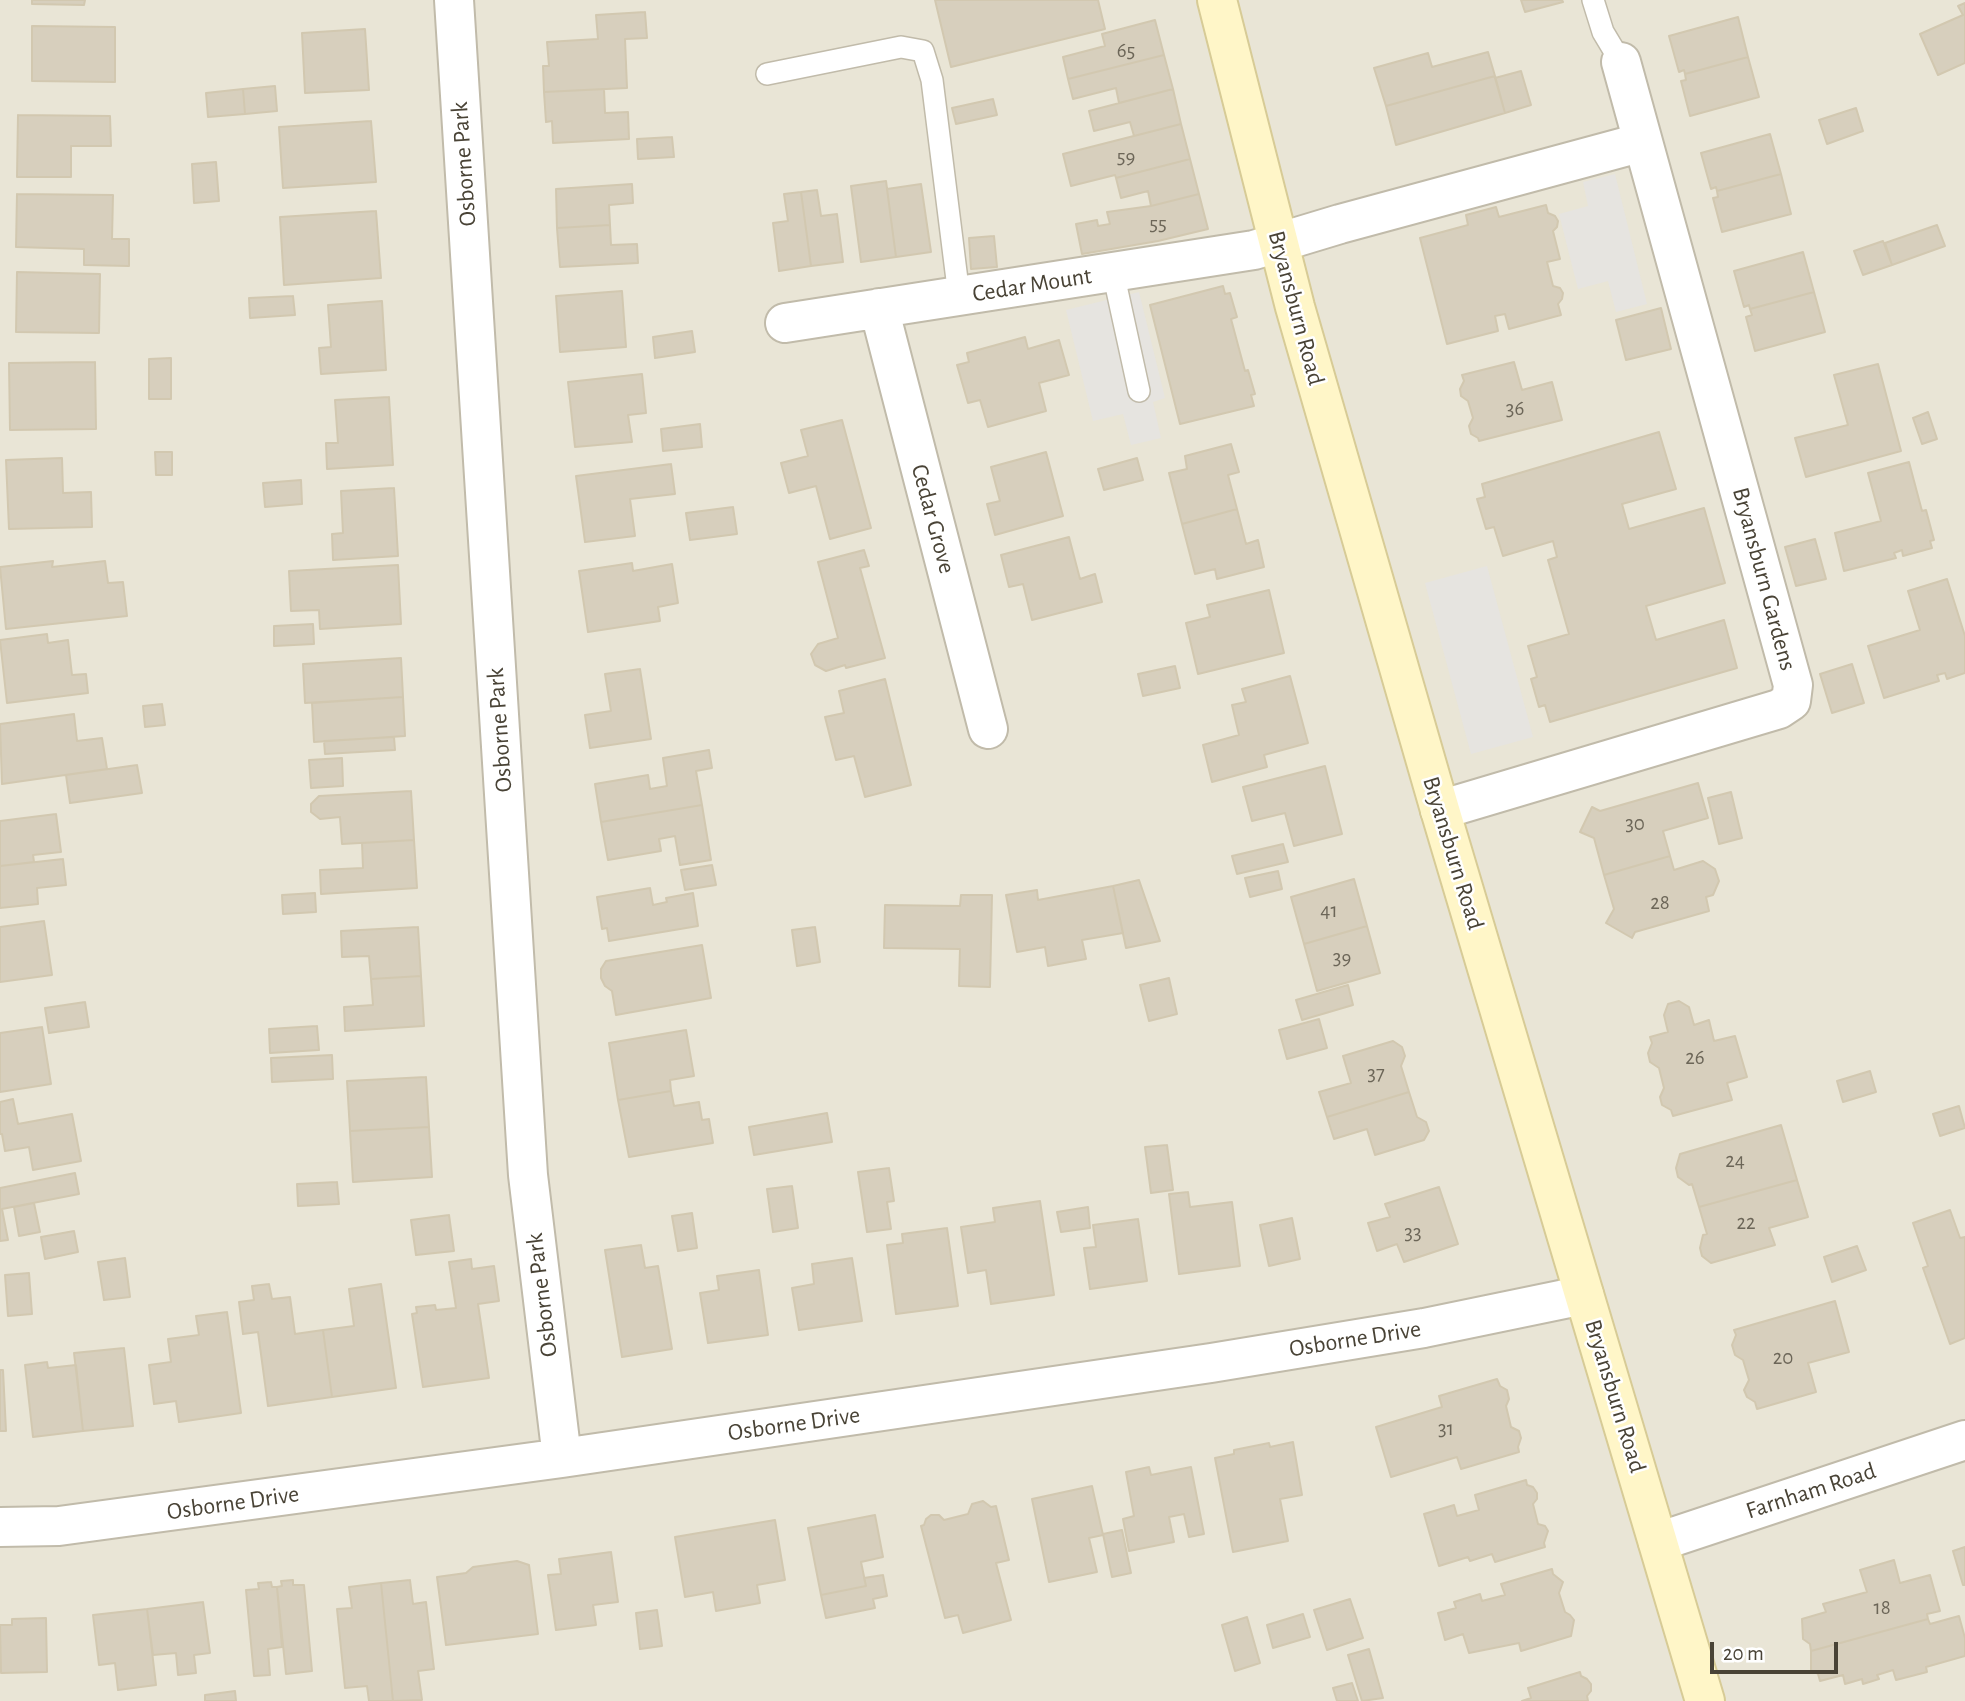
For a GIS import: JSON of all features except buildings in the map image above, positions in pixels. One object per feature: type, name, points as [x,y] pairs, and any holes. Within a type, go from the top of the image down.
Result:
[{"type":"main road","name":"Bryansburn Road","points":[[1217,0],[1278,243],[1440,810],[1705,1701]]},
{"type":"street","name":"Osborne Park","points":[[454,0],[528,1175],[562,1458]]},
{"type":"street","name":"Bryansburn Gardens","points":[[1440,810],[1779,709],[1791,701],[1793,685],[1621,62]]},
{"type":"street","points":[[1278,243],[1643,142]]},
{"type":"street","name":"Cedar Mount","points":[[785,323],[1254,250],[1278,243]]},
{"type":"street","name":"Cedar Grove","points":[[879,308],[988,729]]},
{"type":"street","name":"Osborne Drive","points":[[0,1527],[59,1526],[562,1458],[1211,1363],[1424,1328],[1584,1295]]},
{"type":"street","name":"Farnham Road","points":[[1658,1542],[1965,1440]]},
{"type":"lane","points":[[1593,0],[1603,32],[1621,62]]},
{"type":"lane","points":[[767,74],[901,47],[923,51],[932,80],[959,296]]},
{"type":"lane","points":[[1113,272],[1139,391]]},
{"type":"shaded area","points":[[0,0],[1965,0],[1965,1701],[0,1701]]},
{"type":"shaded area","points":[[1615,174],[1647,304],[1616,312],[1608,281],[1578,289],[1559,214],[1588,206],[1583,182]]},
{"type":"shaded area","points":[[1139,292],[1165,398],[1153,402],[1161,438],[1131,445],[1123,414],[1093,421],[1066,310]]},
{"type":"shaded area","points":[[1487,566],[1533,737],[1471,754],[1425,583]]}]
